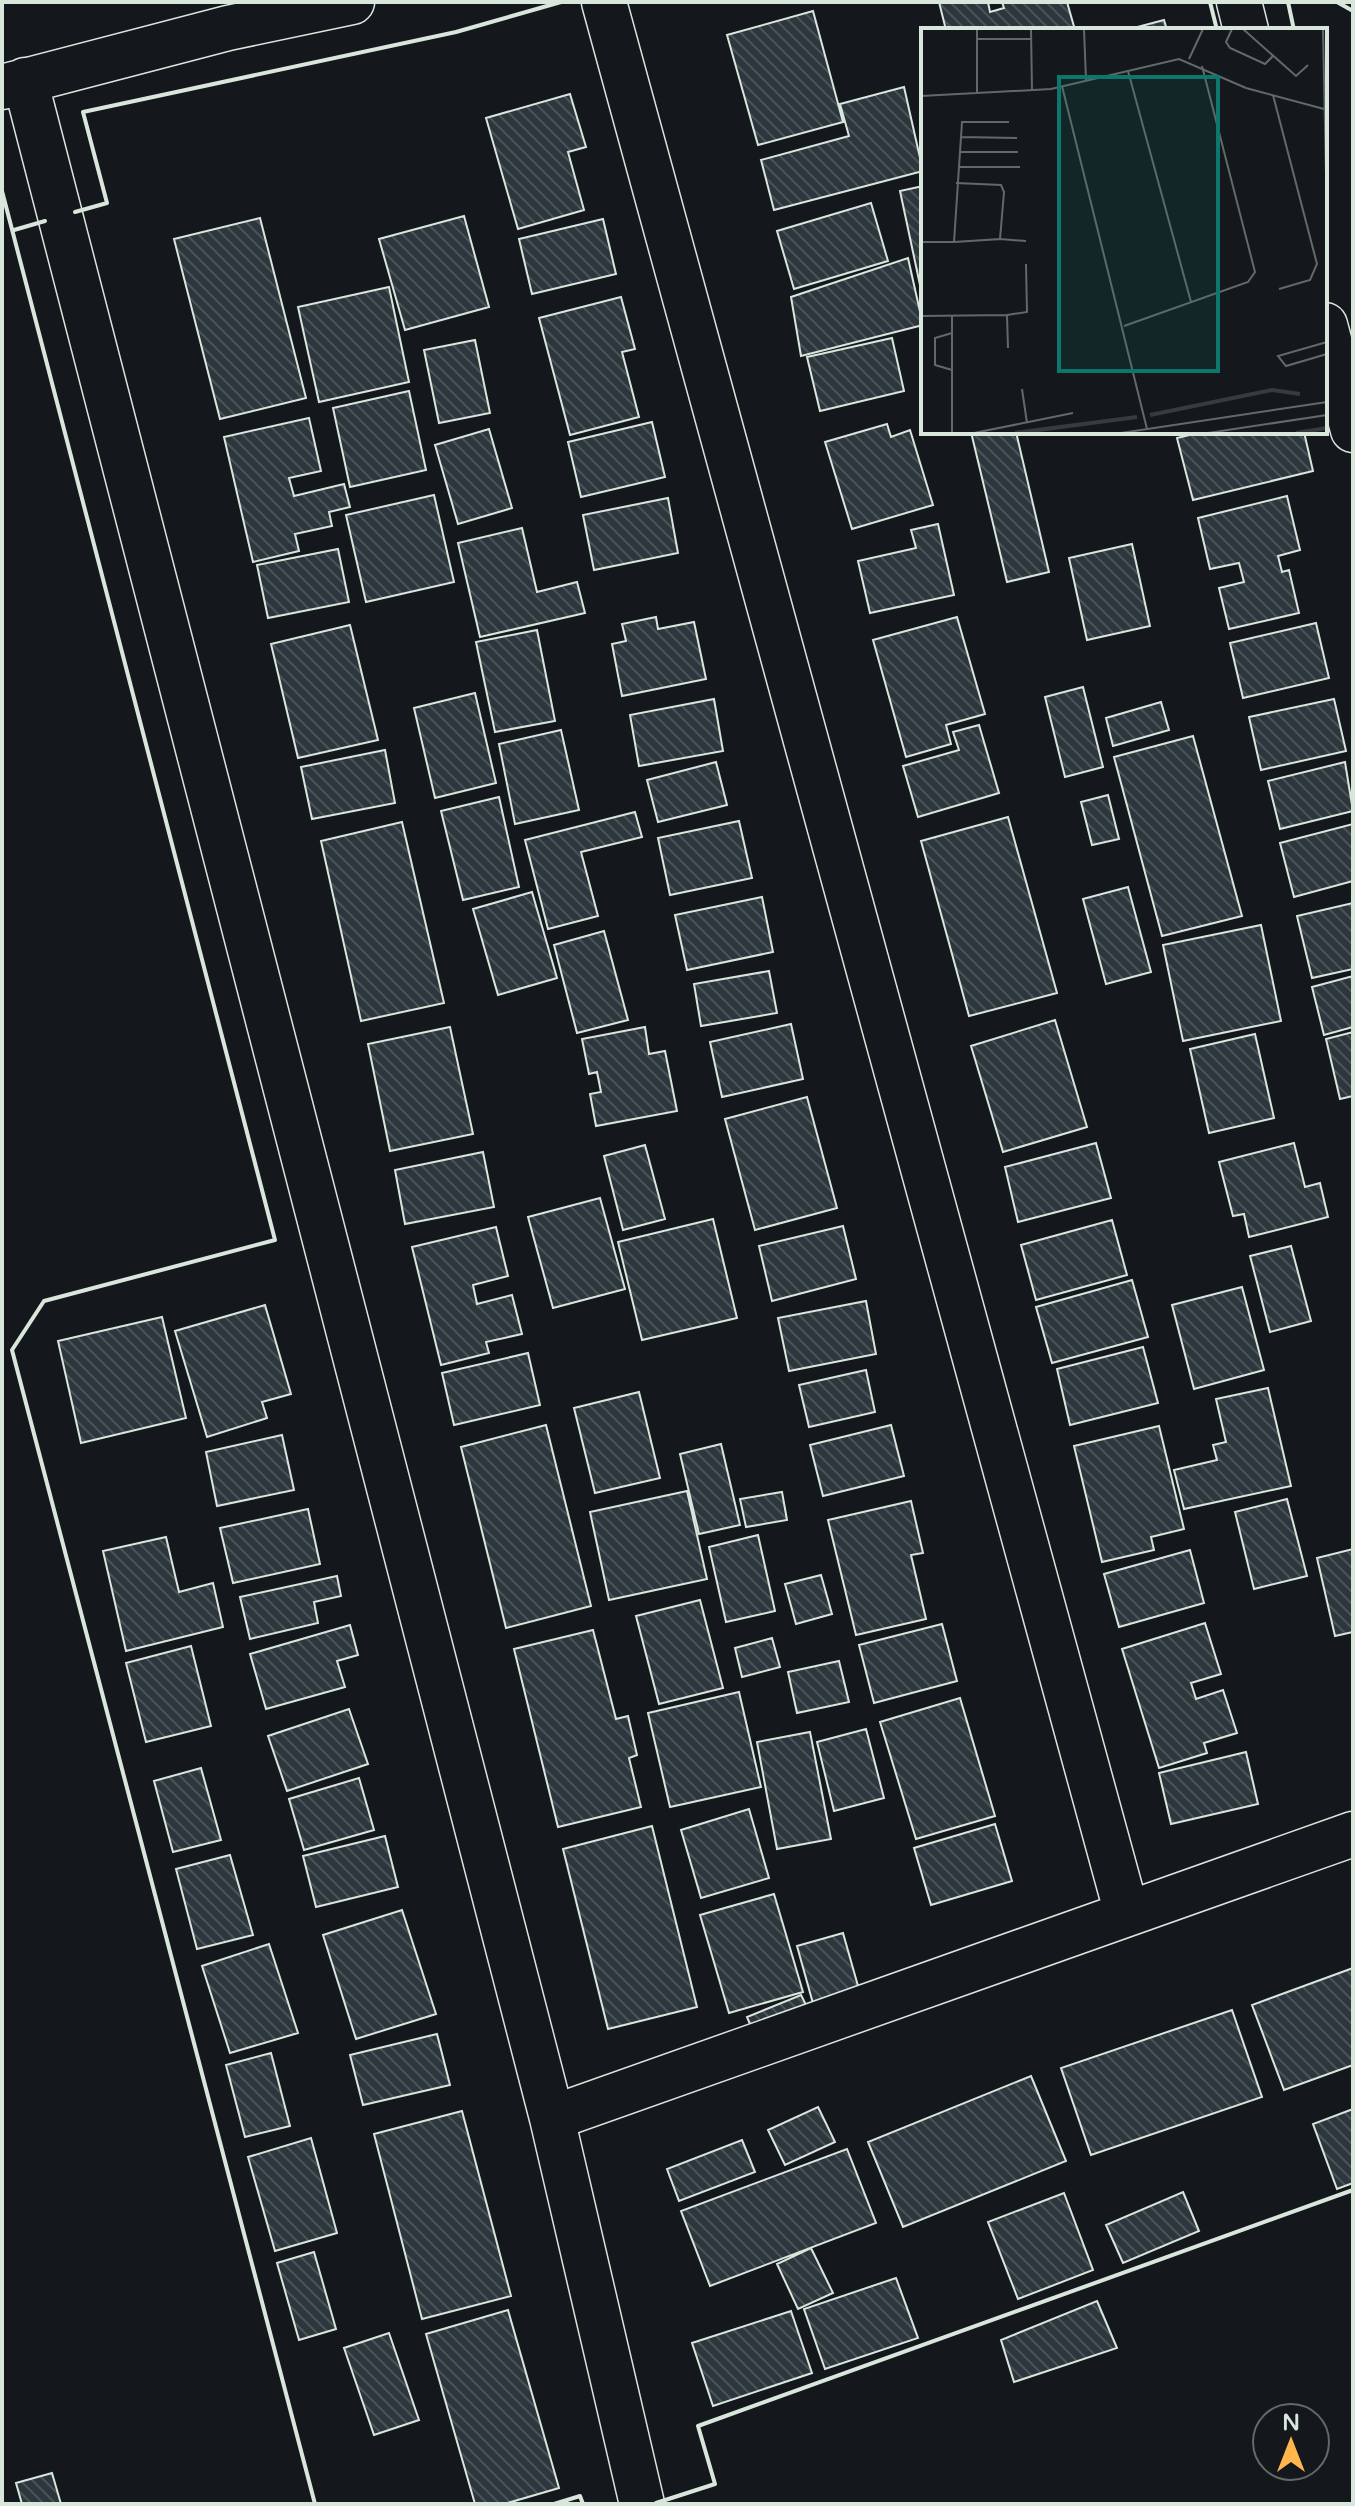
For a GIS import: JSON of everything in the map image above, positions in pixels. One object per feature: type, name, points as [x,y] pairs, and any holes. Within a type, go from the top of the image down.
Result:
[{"type":"street","points":[[352,2],[228,15],[14,84],[552,2118],[642,2504]]},
{"type":"street","points":[[604,2],[1127,1914]]},
{"type":"street","points":[[1239,2],[1246,28]]},
{"type":"street","points":[[1327,332],[1353,430]]},
{"type":"street","points":[[552,2118],[1353,1834]]},
{"type":"building","points":[[939,2],[988,2],[990,12],[1004,8],[1002,2],[1067,2],[1074,28],[946,28]]},
{"type":"building","points":[[813,11],[843,122],[758,145],[727,35]]},
{"type":"building","points":[[1164,20],[1166,28],[1134,28]]},
{"type":"building","points":[[904,87],[921,172],[774,210],[761,160],[849,136],[840,104]]},
{"type":"building","points":[[570,94],[586,147],[568,152],[584,210],[518,229],[486,118]]},
{"type":"building","points":[[921,186],[921,285],[920,285],[900,191]]},
{"type":"building","points":[[871,203],[888,261],[794,289],[777,231]]},
{"type":"building","points":[[464,216],[489,307],[405,330],[379,239]]},
{"type":"building","points":[[260,218],[306,398],[220,419],[174,239]]},
{"type":"building","points":[[603,219],[616,274],[532,294],[519,239]]},
{"type":"building","points":[[908,258],[921,326],[801,356],[791,297]]},
{"type":"building","points":[[389,287],[409,382],[319,402],[298,307]]},
{"type":"building","points":[[621,297],[635,349],[622,352],[639,417],[570,435],[539,318]]},
{"type":"building","points":[[892,338],[904,391],[820,411],[807,357]]},
{"type":"building","points":[[475,340],[490,413],[439,423],[424,350]]},
{"type":"building","points":[[409,391],[426,470],[350,487],[333,408]]},
{"type":"building","points":[[309,418],[321,471],[289,478],[294,496],[344,484],[350,507],[329,512],[332,526],[295,534],[299,551],[253,562],[224,437]]},
{"type":"building","points":[[652,422],[665,477],[581,497],[568,442]]},
{"type":"building","points":[[887,424],[891,437],[910,430],[933,505],[852,529],[825,442]]},
{"type":"building","points":[[489,429],[512,508],[458,524],[435,445]]},
{"type":"building","points":[[971,434],[1016,434],[1049,572],[1007,582]]},
{"type":"building","points":[[1194,434],[1304,434],[1313,471],[1193,500],[1177,438]]},
{"type":"building","points":[[434,495],[454,582],[366,602],[346,515]]},
{"type":"building","points":[[1287,496],[1300,550],[1278,556],[1282,572],[1289,570],[1299,613],[1229,629],[1219,588],[1244,582],[1239,563],[1210,569],[1198,518]]},
{"type":"building","points":[[668,498],[678,553],[594,570],[583,515]]},
{"type":"building","points":[[938,524],[954,595],[870,613],[858,561],[916,548],[911,530]]},
{"type":"building","points":[[522,528],[537,592],[577,582],[585,613],[480,637],[458,543]]},
{"type":"building","points":[[1132,544],[1150,626],[1087,640],[1069,558]]},
{"type":"building","points":[[338,549],[349,602],[268,618],[257,565]]},
{"type":"building","points":[[656,617],[658,629],[694,622],[706,679],[622,696],[612,644],[626,641],[622,624]]},
{"type":"building","points":[[957,617],[985,714],[946,725],[951,744],[906,757],[873,640]]},
{"type":"building","points":[[1316,623],[1329,678],[1243,698],[1230,643]]},
{"type":"building","points":[[350,625],[378,740],[298,758],[271,644]]},
{"type":"building","points":[[537,630],[555,721],[495,732],[476,642]]},
{"type":"building","points":[[1083,687],[1103,767],[1065,777],[1045,697]]},
{"type":"building","points":[[475,693],[496,783],[435,798],[414,708]]},
{"type":"building","points":[[714,699],[723,751],[639,766],[630,715]]},
{"type":"building","points":[[1334,699],[1346,751],[1261,770],[1249,717]]},
{"type":"building","points":[[1161,702],[1169,730],[1113,746],[1106,718]]},
{"type":"building","points":[[979,725],[999,793],[918,817],[903,766],[959,750],[953,732]]},
{"type":"building","points":[[561,730],[579,810],[515,824],[499,744]]},
{"type":"building","points":[[1193,736],[1242,916],[1162,936],[1114,757]]},
{"type":"building","points":[[385,750],[395,803],[312,819],[301,767]]},
{"type":"building","points":[[716,762],[727,805],[658,822],[647,780]]},
{"type":"building","points":[[1345,762],[1353,811],[1280,829],[1268,781]]},
{"type":"building","points":[[1108,795],[1119,839],[1092,845],[1081,802]]},
{"type":"building","points":[[499,797],[519,887],[463,900],[441,811]]},
{"type":"building","points":[[635,812],[642,837],[581,852],[598,916],[548,929],[525,840]]},
{"type":"building","points":[[1008,817],[1057,993],[969,1016],[921,841]]},
{"type":"building","points":[[739,821],[752,878],[670,895],[658,838]]},
{"type":"building","points":[[402,822],[444,1003],[361,1021],[321,841]]},
{"type":"building","points":[[1353,824],[1353,881],[1294,897],[1280,843]]},
{"type":"building","points":[[1128,887],[1151,972],[1106,984],[1083,899]]},
{"type":"building","points":[[532,892],[557,978],[498,995],[473,909]]},
{"type":"building","points":[[762,897],[773,952],[687,970],[675,915]]},
{"type":"building","points":[[1353,903],[1353,969],[1312,978],[1297,916]]},
{"type":"building","points":[[1261,925],[1281,1021],[1183,1041],[1163,945]]},
{"type":"building","points":[[604,931],[628,1020],[577,1033],[554,945]]},
{"type":"building","points":[[769,971],[777,1013],[701,1026],[694,984]]},
{"type":"building","points":[[1353,976],[1353,1027],[1324,1035],[1312,987]]},
{"type":"building","points":[[1055,1020],[1087,1127],[1003,1152],[971,1046]]},
{"type":"building","points":[[791,1024],[803,1079],[722,1097],[710,1042]]},
{"type":"building","points":[[450,1027],[473,1134],[390,1151],[368,1044]]},
{"type":"building","points":[[645,1027],[649,1054],[665,1051],[677,1111],[596,1126],[590,1094],[601,1092],[597,1072],[589,1074],[582,1039]]},
{"type":"building","points":[[1353,1032],[1353,1096],[1340,1099],[1326,1039]]},
{"type":"building","points":[[1255,1034],[1274,1118],[1209,1133],[1190,1049]]},
{"type":"building","points":[[807,1097],[837,1208],[755,1230],[725,1119]]},
{"type":"building","points":[[1096,1143],[1111,1198],[1018,1222],[1005,1167]]},
{"type":"building","points":[[1294,1143],[1305,1187],[1320,1183],[1328,1217],[1249,1237],[1244,1214],[1233,1216],[1219,1162]]},
{"type":"building","points":[[645,1145],[665,1219],[623,1230],[604,1156]]},
{"type":"building","points":[[483,1152],[494,1207],[405,1224],[395,1170]]},
{"type":"building","points":[[600,1198],[625,1289],[553,1308],[528,1217]]},
{"type":"building","points":[[713,1219],[737,1318],[642,1340],[618,1242]]},
{"type":"building","points":[[1112,1220],[1127,1275],[1036,1300],[1021,1245]]},
{"type":"building","points":[[843,1226],[856,1279],[772,1301],[759,1246]]},
{"type":"building","points":[[496,1227],[508,1276],[473,1285],[477,1304],[512,1295],[522,1334],[486,1342],[489,1353],[441,1365],[412,1247]]},
{"type":"building","points":[[1291,1246],[1311,1321],[1270,1332],[1250,1256]]},
{"type":"building","points":[[1132,1280],[1148,1337],[1052,1363],[1036,1307]]},
{"type":"building","points":[[1242,1287],[1264,1370],[1194,1389],[1172,1305]]},
{"type":"building","points":[[866,1301],[876,1354],[789,1371],[778,1318]]},
{"type":"building","points":[[265,1305],[291,1394],[262,1402],[267,1418],[207,1437],[175,1331]]},
{"type":"building","points":[[162,1317],[186,1418],[81,1443],[58,1341]]},
{"type":"building","points":[[1143,1347],[1158,1403],[1070,1425],[1057,1369]]},
{"type":"building","points":[[528,1353],[540,1405],[454,1425],[442,1373]]},
{"type":"building","points":[[866,1370],[875,1412],[809,1427],[799,1385]]},
{"type":"building","points":[[1268,1388],[1291,1486],[1184,1509],[1174,1470],[1217,1460],[1213,1445],[1226,1442],[1216,1399]]},
{"type":"building","points":[[639,1392],[660,1478],[595,1493],[574,1408]]},
{"type":"building","points":[[546,1425],[591,1606],[506,1628],[461,1447]]},
{"type":"building","points":[[891,1425],[904,1476],[823,1496],[810,1445]]},
{"type":"building","points":[[1159,1426],[1184,1529],[1151,1537],[1154,1550],[1102,1562],[1074,1446]]},
{"type":"building","points":[[282,1435],[294,1490],[217,1506],[206,1452]]},
{"type":"building","points":[[721,1444],[740,1525],[699,1534],[680,1454]]},
{"type":"building","points":[[687,1491],[707,1579],[609,1600],[590,1512]]},
{"type":"building","points":[[782,1492],[787,1520],[746,1527],[740,1499]]},
{"type":"building","points":[[1287,1499],[1307,1576],[1254,1589],[1235,1512]]},
{"type":"building","points":[[911,1501],[923,1553],[911,1555],[926,1619],[856,1635],[828,1520]]},
{"type":"building","points":[[308,1509],[320,1564],[233,1583],[220,1528]]},
{"type":"building","points":[[758,1535],[775,1611],[726,1622],[709,1547]]},
{"type":"building","points":[[166,1537],[179,1592],[213,1583],[223,1627],[126,1651],[103,1551]]},
{"type":"building","points":[[1353,1549],[1353,1632],[1335,1636],[1317,1558]]},
{"type":"building","points":[[1190,1550],[1204,1603],[1119,1627],[1104,1574]]},
{"type":"building","points":[[821,1575],[832,1614],[796,1624],[785,1584]]},
{"type":"building","points":[[337,1576],[341,1596],[314,1602],[318,1623],[250,1639],[240,1597]]},
{"type":"building","points":[[700,1600],[723,1688],[659,1704],[636,1616]]},
{"type":"building","points":[[1205,1623],[1221,1674],[1191,1683],[1196,1699],[1223,1690],[1237,1733],[1204,1743],[1207,1753],[1159,1768],[1122,1649]]},
{"type":"building","points":[[942,1624],[957,1681],[874,1703],[859,1645]]},
{"type":"building","points":[[350,1625],[358,1655],[337,1661],[345,1687],[266,1709],[250,1654]]},
{"type":"building","points":[[593,1630],[616,1719],[628,1716],[637,1755],[629,1758],[641,1807],[558,1827],[514,1649]]},
{"type":"building","points":[[772,1638],[780,1667],[742,1677],[735,1648]]},
{"type":"building","points":[[191,1646],[211,1726],[146,1742],[126,1663]]},
{"type":"building","points":[[839,1661],[849,1702],[797,1713],[788,1672]]},
{"type":"building","points":[[739,1692],[761,1787],[670,1807],[648,1713]]},
{"type":"building","points":[[960,1698],[995,1816],[916,1839],[880,1722]]},
{"type":"building","points":[[349,1709],[368,1764],[287,1791],[268,1736]]},
{"type":"building","points":[[866,1729],[884,1798],[834,1811],[817,1742]]},
{"type":"building","points":[[810,1732],[831,1839],[777,1849],[757,1742]]},
{"type":"building","points":[[1246,1752],[1258,1804],[1171,1824],[1159,1773]]},
{"type":"building","points":[[201,1768],[221,1840],[173,1852],[154,1781]]},
{"type":"building","points":[[359,1778],[374,1830],[304,1850],[289,1799]]},
{"type":"building","points":[[749,1809],[769,1878],[701,1898],[681,1830]]},
{"type":"building","points":[[995,1824],[1012,1881],[931,1905],[914,1848]]},
{"type":"building","points":[[652,1826],[697,2007],[608,2029],[563,1849]]},
{"type":"building","points":[[385,1836],[398,1887],[316,1907],[303,1856]]},
{"type":"building","points":[[230,1855],[253,1935],[197,1949],[176,1869]]},
{"type":"building","points":[[774,1894],[803,1992],[729,2013],[700,1915]]},
{"type":"building","points":[[402,1910],[436,2014],[356,2039],[323,1935]]},
{"type":"building","points":[[843,1933],[860,1993],[814,2007],[797,1946]]},
{"type":"building","points":[[269,1944],[298,2033],[230,2053],[202,1966]]},
{"type":"building","points":[[1353,1968],[1353,2065],[1284,2090],[1252,2005]]},
{"type":"building","points":[[801,1995],[812,2017],[757,2041],[747,2017]]},
{"type":"building","points":[[1232,2010],[1262,2097],[1091,2155],[1061,2068]]},
{"type":"building","points":[[437,2034],[450,2085],[363,2105],[350,2055]]},
{"type":"building","points":[[271,2053],[290,2126],[245,2137],[226,2065]]},
{"type":"building","points":[[1031,2076],[1066,2161],[903,2227],[868,2142]]},
{"type":"building","points":[[818,2107],[835,2142],[785,2165],[768,2130]]},
{"type":"building","points":[[1353,2109],[1353,2183],[1337,2189],[1313,2124]]},
{"type":"building","points":[[462,2111],[511,2296],[422,2319],[374,2134]]},
{"type":"building","points":[[311,2138],[337,2233],[275,2251],[248,2157]]},
{"type":"building","points":[[742,2140],[755,2172],[679,2201],[667,2169]]},
{"type":"building","points":[[847,2149],[876,2223],[710,2286],[681,2211]]},
{"type":"building","points":[[1183,2192],[1199,2231],[1123,2263],[1106,2225]]},
{"type":"building","points":[[1064,2193],[1093,2270],[1018,2299],[988,2222]]},
{"type":"building","points":[[811,2248],[833,2293],[798,2309],[777,2264]]},
{"type":"building","points":[[314,2252],[336,2329],[299,2340],[277,2263]]},
{"type":"building","points":[[896,2278],[918,2338],[825,2369],[804,2309]]},
{"type":"building","points":[[1097,2301],[1117,2348],[1014,2382],[1001,2340]]},
{"type":"building","points":[[508,2310],[559,2488],[504,2504],[475,2504],[426,2334]]},
{"type":"building","points":[[791,2311],[812,2373],[713,2406],[692,2343]]},
{"type":"building","points":[[389,2333],[419,2420],[374,2435],[344,2348]]},
{"type":"building","points":[[52,2473],[61,2504],[22,2504],[16,2483]]},
{"type":"wall","points":[[75,212],[107,203],[83,112],[456,32],[561,2]]},
{"type":"wall","points":[[1210,2],[1216,28]]},
{"type":"wall","points":[[1288,2],[1294,28]]},
{"type":"wall","points":[[1337,2],[1353,11]]},
{"type":"wall","points":[[2,191],[275,1240],[44,1301],[12,1350],[315,2504]]},
{"type":"wall","points":[[14,230],[45,221]]},
{"type":"wall","points":[[656,2503],[715,2484],[698,2426],[1353,2190]]},
{"type":"wall","points":[[554,2504],[580,2496],[583,2504]]}]
